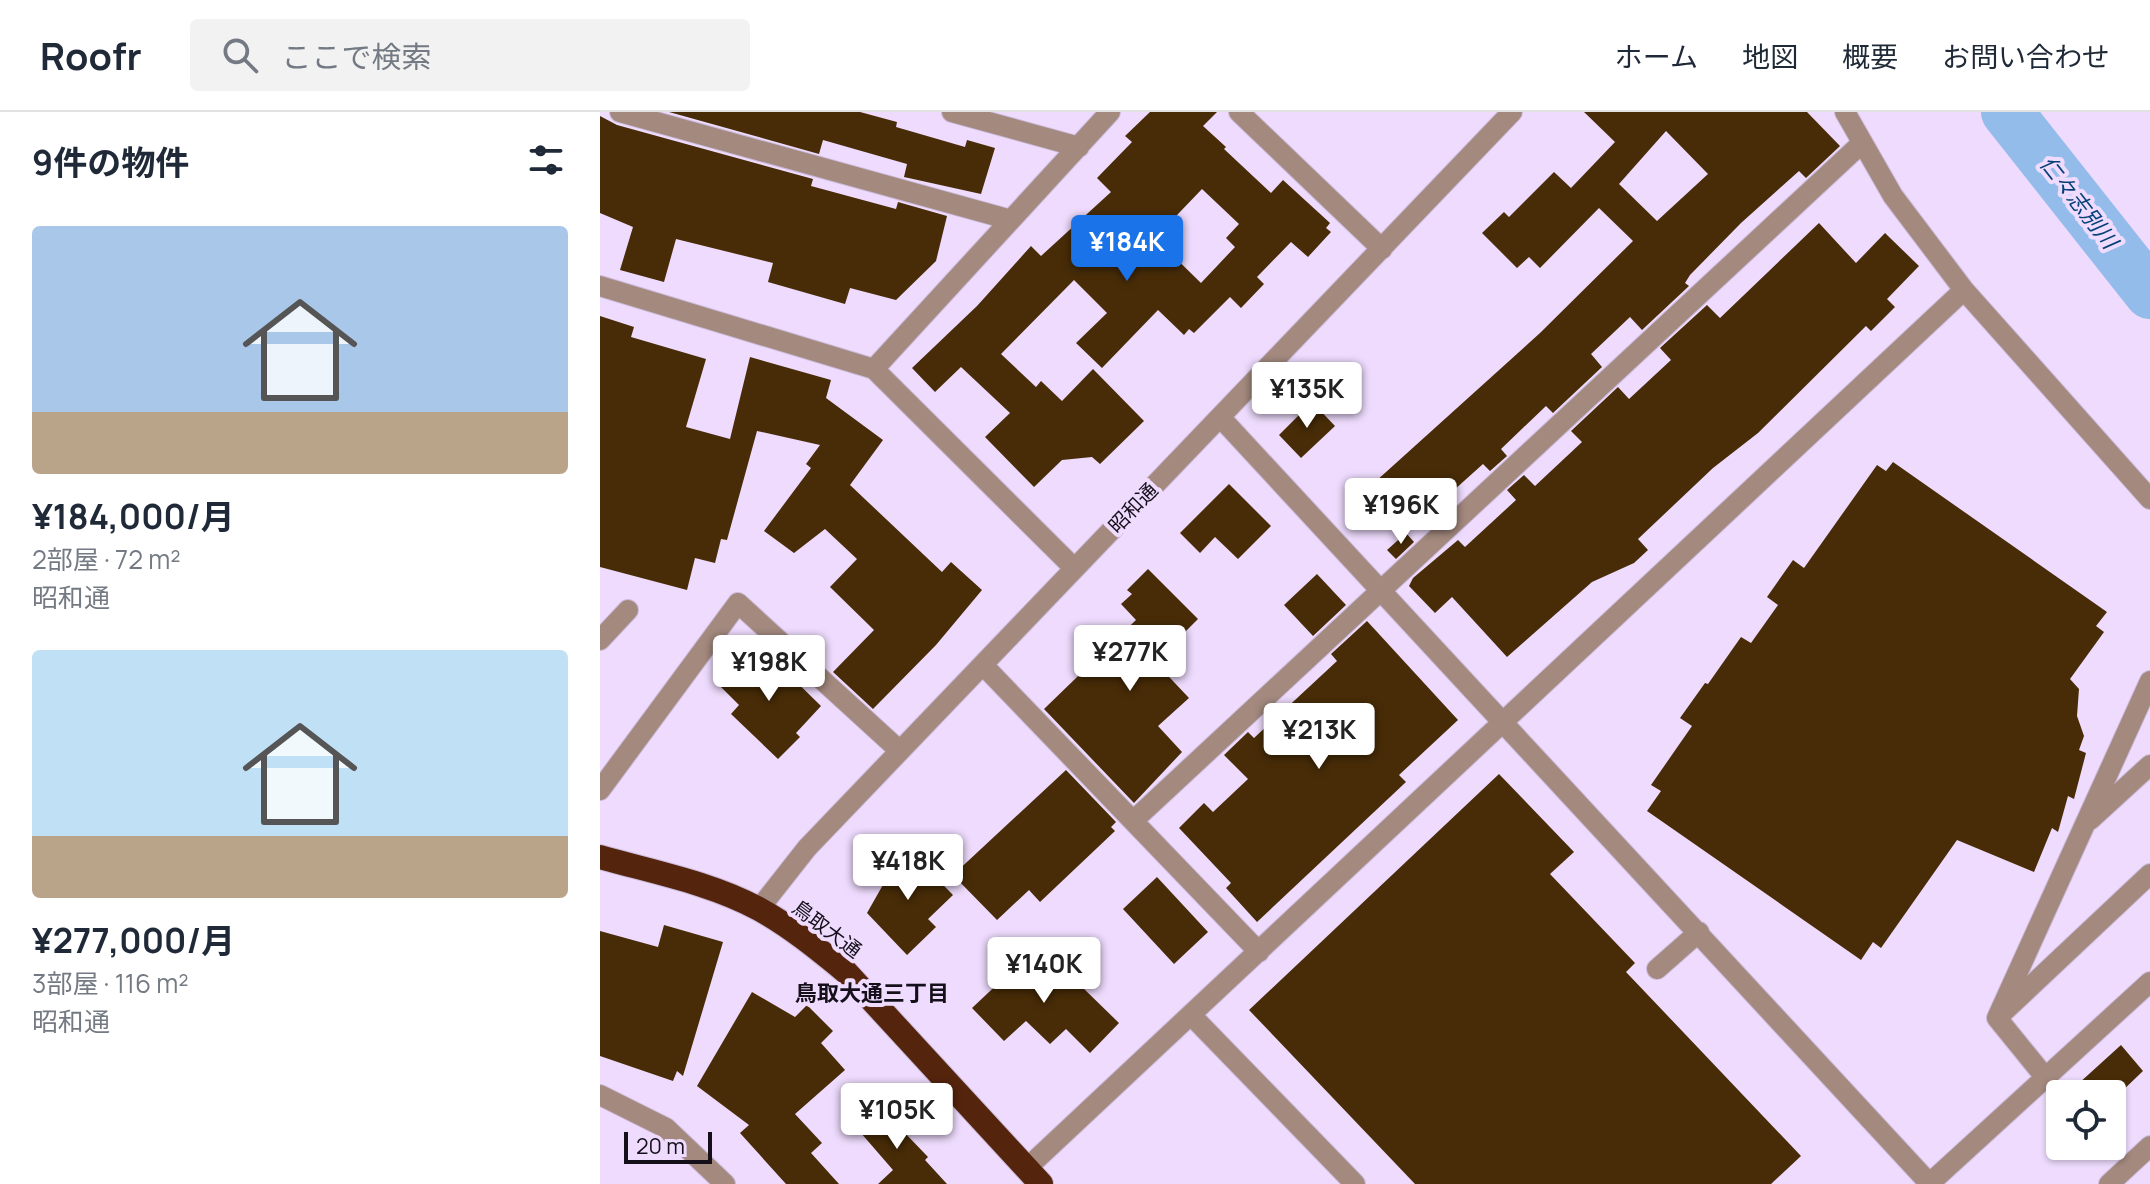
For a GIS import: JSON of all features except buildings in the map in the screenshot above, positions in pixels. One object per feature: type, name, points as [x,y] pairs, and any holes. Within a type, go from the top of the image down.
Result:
[{"type":"highway","name":"鳥取大通","points":[[600,857],[713,889],[759,909],[845,971],[1034,1176]]},
{"type":"street","points":[[620,112],[1011,220]]},
{"type":"street","points":[[952,112],[1079,147]]},
{"type":"street","points":[[874,369],[1110,112]]},
{"type":"street","points":[[1239,112],[1382,249]]},
{"type":"street","name":"昭和通","points":[[759,909],[807,848],[1512,112]]},
{"type":"street","points":[[1845,112],[1893,196],[1964,290],[2150,499]]},
{"type":"street","points":[[1133,821],[1862,143]]},
{"type":"street","points":[[600,286],[874,369],[1074,568]]},
{"type":"street","points":[[1034,1176],[1191,1015],[1964,290]]},
{"type":"street","points":[[1221,418],[1930,1184],[2150,982]]},
{"type":"street","points":[[600,790],[738,603],[900,751]]},
{"type":"street","points":[[600,640],[628,610]]},
{"type":"street","points":[[983,665],[1259,952]]},
{"type":"street","points":[[1997,1018],[2150,681]]},
{"type":"street","points":[[2084,825],[2150,765]]},
{"type":"street","points":[[1997,1018],[2150,874]]},
{"type":"street","points":[[1657,969],[1699,932]]},
{"type":"street","points":[[1191,1015],[1355,1184]]},
{"type":"street","points":[[1997,1018],[2045,1077]]},
{"type":"street","points":[[600,1095],[666,1128],[725,1184]]},
{"type":"street","points":[[2109,1184],[2150,1146]]},
{"type":"waterway","name":"仁々志別川","points":[[2007,112],[2150,293]]},
{"type":"district","name":"鳥取大通三丁目","points":[[872,993]]}]
